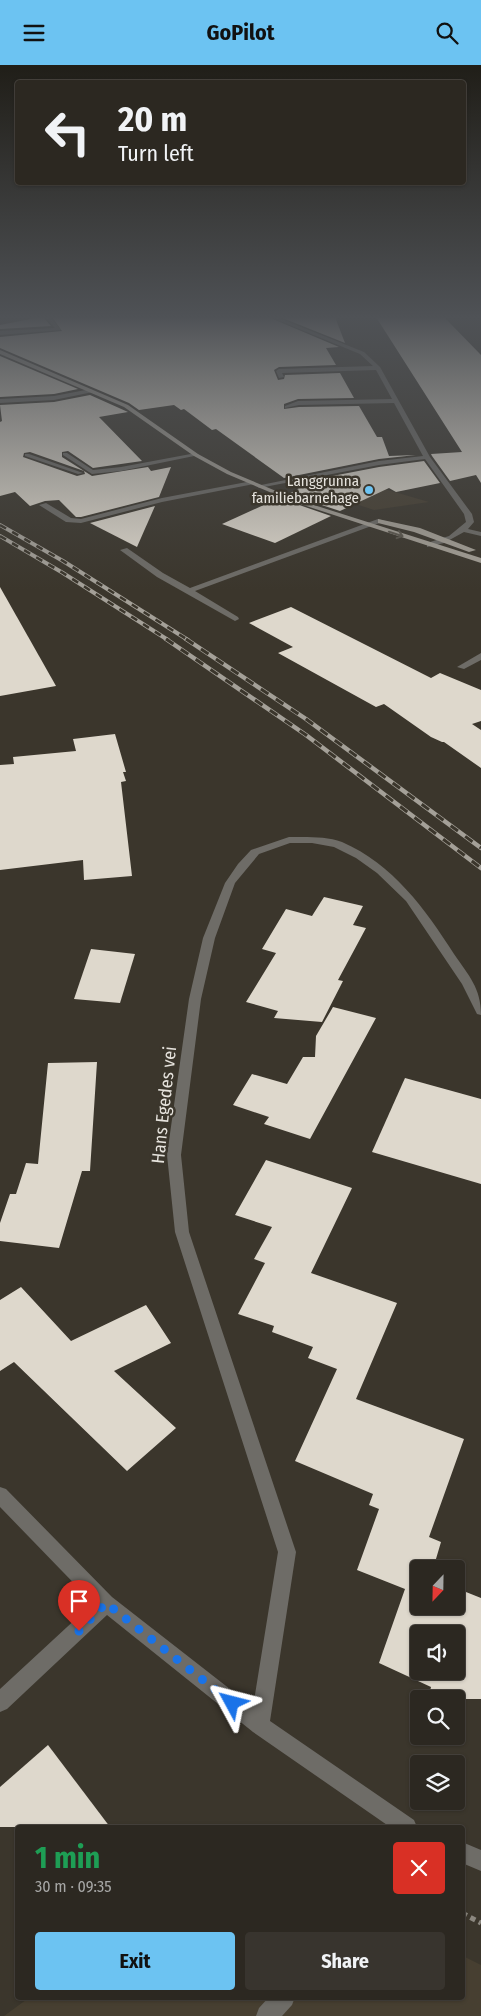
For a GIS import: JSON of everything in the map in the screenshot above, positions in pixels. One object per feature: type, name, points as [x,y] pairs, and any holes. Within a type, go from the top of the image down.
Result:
[{"type":"main road","points":[[129,408],[196,455],[252,483],[293,500],[481,561]]},
{"type":"main road","points":[[264,488],[448,541],[481,554]]},
{"type":"street","points":[[401,408],[427,457],[468,514],[470,522],[463,531],[448,541],[430,545]]},
{"type":"street","points":[[64,454],[92,472]]},
{"type":"street","points":[[27,455],[80,473]]},
{"type":"street","points":[[67,475],[121,469],[196,455]]},
{"type":"street","points":[[264,488],[379,463],[427,457]]},
{"type":"street","points":[[43,505],[69,520],[81,521],[162,500],[252,483]]},
{"type":"street","points":[[189,591],[380,521]]},
{"type":"street","points":[[463,531],[481,533]]},
{"type":"street","points":[[448,541],[459,554]]},
{"type":"street","points":[[124,550],[160,575],[235,619]]},
{"type":"street","points":[[461,667],[481,656]]},
{"type":"street","name":"Hans Egedes vei","points":[[260,1725],[287,1552],[182,1232],[174,1155],[195,999],[210,938],[230,883],[255,852],[289,840],[312,840],[337,844],[360,856],[381,871],[410,899],[433,930],[468,984],[481,1011]]},
{"type":"street","points":[[0,1495],[106,1603],[260,1725],[401,1825]]},
{"type":"street","points":[[0,1702],[79,1631],[106,1603]]},
{"type":"street","points":[[465,1854],[481,1861]]},
{"type":"street","points":[[267,2016],[281,2000]]},
{"type":"path","points":[[465,1915],[481,1923]]},
{"type":"shaded area","name":"Langgrunna familiebarnehage","points":[[364,483],[429,502],[374,510],[334,497]]},
{"type":"shaded area","points":[[465,1957],[481,1965],[481,2016],[4,2016],[26,2000],[465,2000]]},
{"type":"building","points":[[0,408],[119,408],[128,412],[99,417],[142,461],[93,468],[68,451],[62,452],[62,457],[92,476],[148,467],[151,471],[171,467],[159,497],[81,517],[76,517],[59,500],[45,501],[30,506],[15,492],[0,496],[0,422],[2,421]],"holes":[[[30,452],[84,471],[85,474],[77,476],[23,457],[24,453]]]},
{"type":"building","points":[[136,408],[153,408],[139,410]]},
{"type":"building","points":[[178,408],[360,408],[377,437],[382,437],[389,456],[416,455],[379,459],[284,478],[216,429],[212,430],[184,409]]},
{"type":"building","points":[[434,408],[481,408],[481,483],[476,475],[450,481],[431,454],[462,452]]},
{"type":"building","points":[[424,461],[440,483],[396,492],[389,488],[340,511],[288,494],[299,489],[291,484],[379,467]]},
{"type":"building","points":[[279,498],[331,516],[275,543],[222,524]]},
{"type":"building","points":[[155,506],[137,547],[90,523]]},
{"type":"building","points":[[0,587],[56,686],[0,696]]},
{"type":"building","points":[[291,607],[431,678],[440,673],[481,690],[481,721],[472,724],[481,730],[481,768],[444,742],[431,737],[384,704],[376,707],[278,653],[293,647],[249,623]]},
{"type":"building","points":[[115,734],[126,772],[123,772],[126,781],[121,782],[132,876],[84,880],[83,860],[0,870],[0,765],[14,764],[13,757],[76,751],[73,739]]},
{"type":"building","points":[[324,897],[363,906],[353,925],[366,928],[338,980],[343,981],[322,1022],[274,1018],[278,1011],[246,1002],[276,953],[262,949],[286,909],[312,916]]},
{"type":"building","points":[[91,949],[135,954],[120,1003],[74,999]]},
{"type":"building","points":[[333,1007],[376,1018],[310,1139],[264,1124],[269,1117],[233,1105],[252,1074],[287,1084],[303,1057],[315,1057],[316,1036]]},
{"type":"building","points":[[97,1062],[90,1171],[82,1171],[59,1248],[0,1241],[0,1223],[10,1194],[16,1194],[26,1163],[38,1164],[48,1063]]},
{"type":"building","points":[[405,1078],[481,1099],[481,1184],[372,1152]]},
{"type":"building","points":[[266,1160],[352,1188],[311,1273],[397,1303],[356,1399],[464,1439],[429,1537],[441,1542],[436,1560],[410,1560],[410,1615],[465,1615],[465,1592],[481,1598],[481,1699],[465,1699],[465,1690],[430,1690],[431,1687],[416,1680],[465,1680],[465,1625],[410,1625],[410,1677],[379,1663],[405,1589],[357,1570],[379,1509],[369,1505],[373,1494],[295,1461],[337,1369],[308,1358],[313,1347],[272,1332],[274,1326],[238,1314],[265,1263],[254,1259],[272,1227],[235,1215]]},
{"type":"building","points":[[21,1287],[71,1341],[146,1305],[171,1343],[114,1371],[176,1428],[127,1471],[14,1362],[0,1371],[0,1300]]},
{"type":"building","points":[[48,1745],[108,1825],[15,1825],[15,1827],[0,1827],[0,1787]]},
{"type":"railway","points":[[0,525],[63,561],[188,640]]},
{"type":"railway","points":[[0,536],[63,573],[168,640]]},
{"type":"railway","points":[[166,639],[306,735],[481,868]]},
{"type":"railway","points":[[186,639],[306,719],[481,848]]},
{"type":"place","name":"Langgrunna familiebarnehage","points":[[369,490]]},
{"type":"route","points":[[79,1631],[106,1603],[232,1703]]}]
